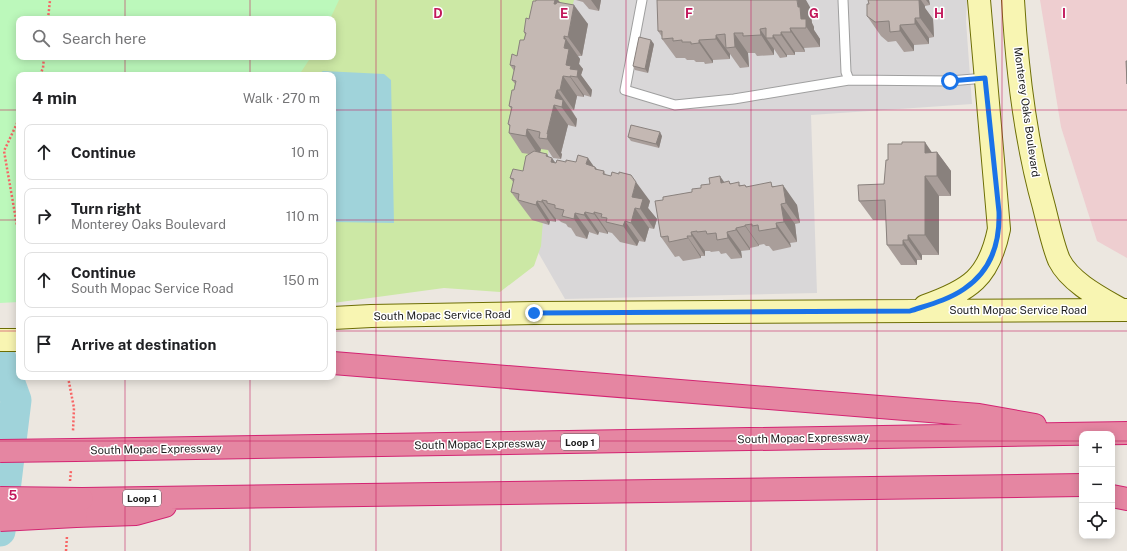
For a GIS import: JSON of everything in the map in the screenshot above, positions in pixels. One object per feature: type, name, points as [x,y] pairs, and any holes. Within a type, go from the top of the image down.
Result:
[{"type":"highway","points":[[336,363],[979,415],[1079,433]]},
{"type":"highway","name":"South Mopac Expressway","points":[[1115,433],[1127,433]]},
{"type":"highway","name":"South Mopac Expressway","points":[[0,451],[1079,434]]},
{"type":"highway","points":[[1115,484],[1127,484]]},
{"type":"highway","points":[[1057,485],[1079,489]]},
{"type":"highway","name":"Loop 1","points":[[0,498],[79,508],[203,497],[1079,485]]},
{"type":"highway","points":[[1115,497],[1127,499]]},
{"type":"highway","points":[[0,520],[79,508]]},
{"type":"main road","points":[[910,311],[948,298],[964,290],[977,279],[988,264],[996,248],[999,229],[999,212],[985,78],[980,0]]},
{"type":"main road","name":"Monterey Oaks Boulevard","points":[[1013,0],[1026,124],[1034,173],[1059,260],[1070,275],[1092,294],[1124,310]]},
{"type":"main road","name":"South Mopac Service Road","points":[[336,318],[534,313],[1124,310]]},
{"type":"main road","points":[[0,340],[16,340]]},
{"type":"lane","points":[[642,0],[625,90],[675,105],[734,99],[849,80],[950,81],[985,78]]},
{"type":"lane","points":[[843,0],[846,72],[849,80]]},
{"type":"path","points":[[48,16],[50,0]]},
{"type":"path","points":[[41,72],[44,60]]},
{"type":"path","points":[[16,125],[4,151],[16,220]]},
{"type":"shaded area","points":[[537,0],[967,0],[966,21],[972,104],[811,115],[817,293],[565,299],[497,181]]},
{"type":"shaded area","points":[[1040,0],[1127,0],[1127,258],[1097,241],[1061,127]]},
{"type":"green space","points":[[0,0],[339,0],[331,16],[16,16],[16,60],[309,60],[301,72],[16,72],[16,302],[0,303]]},
{"type":"green space","points":[[224,0],[574,0],[554,77],[541,246],[534,266],[500,292],[444,288],[336,303],[336,72],[206,72],[209,60],[336,60],[336,16],[221,16]]},
{"type":"water","points":[[323,71],[384,74],[391,80],[394,223],[336,222],[336,72],[322,72]]},
{"type":"building","points":[[555,0],[554,4],[557,2],[574,5],[568,37],[564,36],[564,39],[566,39],[564,48],[569,49],[566,65],[571,66],[570,69],[578,70],[577,77],[563,76],[560,90],[557,90],[555,98],[563,100],[562,107],[554,105],[547,139],[539,138],[540,132],[527,129],[526,136],[509,133],[510,125],[508,124],[512,107],[509,106],[512,90],[514,90],[516,81],[512,80],[515,66],[510,65],[512,54],[517,56],[520,40],[524,40],[526,33],[524,32],[526,18],[529,19],[533,1]]},
{"type":"building","points":[[657,0],[797,0],[798,7],[800,7],[801,19],[806,19],[806,28],[790,28],[791,32],[781,32],[781,35],[773,35],[773,38],[766,38],[766,28],[760,29],[761,35],[743,36],[743,33],[734,33],[735,47],[726,48],[725,34],[716,35],[716,39],[699,40],[699,43],[691,44],[691,42],[682,42],[682,40],[673,41],[673,38],[662,39],[662,31],[658,31]]},
{"type":"building","points":[[868,0],[919,0],[920,18],[915,18],[915,24],[900,25],[900,31],[890,32],[889,21],[875,22],[867,16],[867,4],[869,4]]},
{"type":"building","points":[[639,37],[651,40],[645,69],[633,66]]},
{"type":"building","points":[[1126,61],[1127,61],[1127,84]]},
{"type":"building","points":[[631,125],[660,132],[656,144],[628,137]]},
{"type":"building","points":[[902,142],[925,142],[925,153],[937,152],[937,176],[925,176],[925,235],[908,235],[908,240],[903,240],[903,245],[887,245],[885,200],[859,201],[858,185],[884,184],[886,160],[888,160],[888,144],[902,144]]},
{"type":"building","points":[[534,151],[547,154],[546,156],[552,158],[551,162],[556,163],[557,160],[576,162],[578,155],[588,158],[586,164],[595,167],[595,169],[604,171],[603,174],[611,176],[612,172],[619,174],[619,172],[631,175],[636,182],[632,197],[643,199],[640,209],[635,208],[631,223],[625,221],[623,226],[606,222],[607,218],[601,217],[602,214],[594,212],[594,214],[585,212],[584,215],[575,213],[574,219],[562,216],[564,210],[555,208],[555,205],[547,203],[547,201],[537,201],[536,205],[518,200],[519,194],[511,192],[514,179],[510,178],[513,169],[523,171],[526,156]]},
{"type":"building","points":[[720,176],[721,183],[729,181],[730,184],[739,182],[739,186],[745,185],[746,187],[771,182],[772,187],[783,185],[786,203],[781,204],[784,222],[776,223],[777,228],[759,231],[758,225],[745,225],[736,228],[736,230],[727,232],[728,238],[717,240],[716,233],[707,234],[706,231],[691,232],[692,236],[687,236],[688,238],[669,242],[668,236],[661,237],[655,201],[663,200],[663,197],[692,192],[692,189],[701,188],[701,185],[710,184],[709,178]]},
{"type":"waterway","points":[[0,356],[16,400],[0,531]]},
{"type":"route","points":[[534,313],[910,311],[948,298],[964,290],[977,279],[988,264],[996,248],[999,229],[999,212],[985,78],[950,81]]}]
